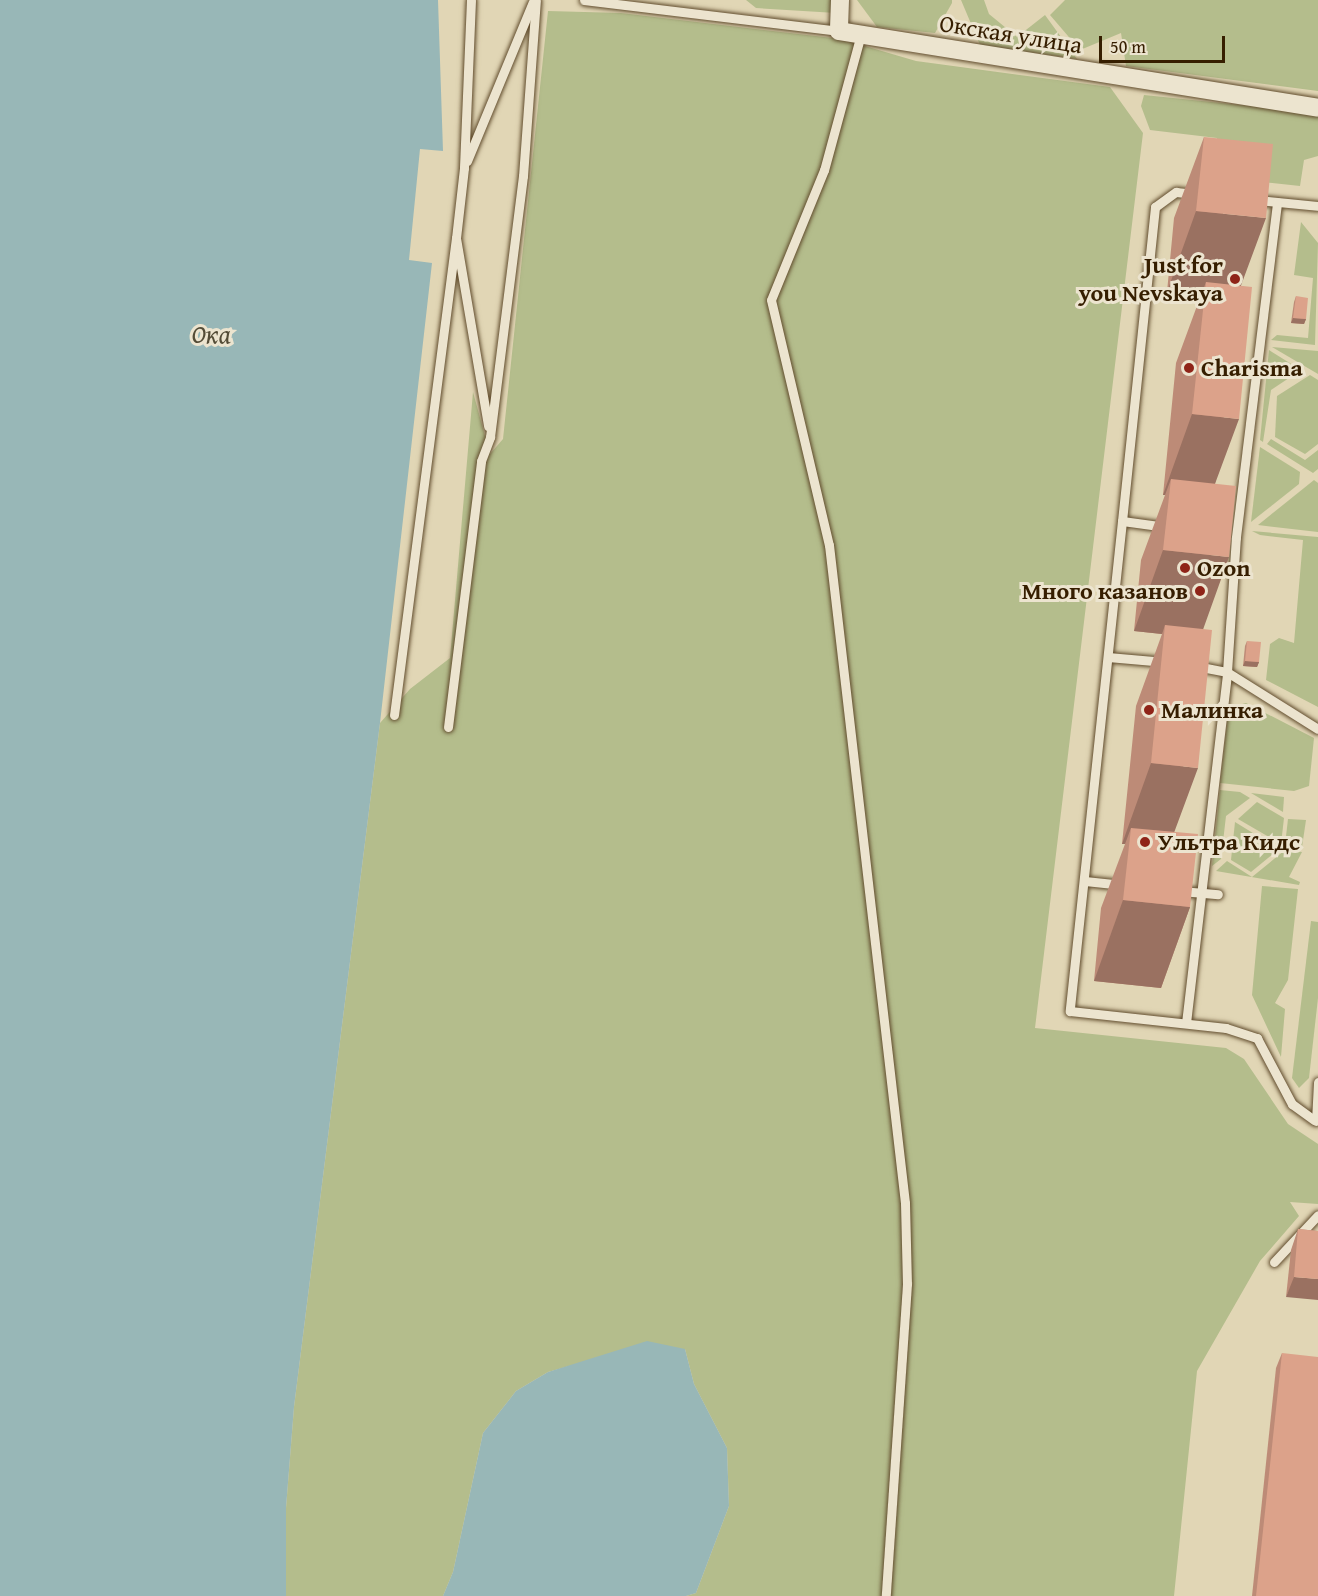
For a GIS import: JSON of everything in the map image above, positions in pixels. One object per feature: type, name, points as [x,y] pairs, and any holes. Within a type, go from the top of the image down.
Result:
[{"type":"street","points":[[839,31],[840,0]]},
{"type":"street","name":"Окская улица","points":[[839,31],[1318,108]]},
{"type":"lane","points":[[394,715],[464,168],[471,0]]},
{"type":"lane","points":[[464,168],[535,0]]},
{"type":"lane","points":[[448,727],[481,461],[490,437],[523,176],[535,0]]},
{"type":"lane","points":[[584,0],[839,31]]},
{"type":"lane","points":[[861,34],[824,170],[771,300],[829,545],[905,1203],[907,1284],[886,1596]]},
{"type":"lane","points":[[1210,196],[1176,192],[1155,207],[1070,1011],[1226,1028],[1257,1038],[1292,1104],[1316,1121]]},
{"type":"lane","points":[[1243,199],[1318,206]]},
{"type":"lane","points":[[1186,1023],[1227,672],[1236,537],[1277,202]]},
{"type":"lane","points":[[456,238],[490,437]]},
{"type":"lane","points":[[1122,521],[1179,529]]},
{"type":"lane","points":[[1225,536],[1236,537]]},
{"type":"lane","points":[[1108,657],[1215,668],[1227,672],[1318,729]]},
{"type":"lane","points":[[1085,881],[1131,886]]},
{"type":"lane","points":[[1167,889],[1218,894]]},
{"type":"lane","points":[[1316,1121],[1318,1082]]},
{"type":"lane","points":[[1274,1262],[1318,1215]]},
{"type":"green space","points":[[746,0],[836,0],[836,13],[756,8]]},
{"type":"green space","points":[[857,0],[952,0],[952,3],[935,33],[877,27]]},
{"type":"green space","points":[[961,0],[984,0],[989,14],[1017,37],[1045,15],[1077,59],[980,45]]},
{"type":"green space","points":[[1065,0],[1318,0],[1318,91],[1126,66],[1121,33],[1080,50],[1050,15]]},
{"type":"green space","points":[[548,11],[621,13],[841,39],[916,61],[1110,87],[1143,133],[1035,1028],[1226,1048],[1244,1059],[1288,1124],[1318,1144],[1318,1204],[1290,1202],[1299,1216],[1260,1261],[1197,1371],[1174,1596],[686,1596],[696,1593],[729,1506],[727,1448],[694,1384],[685,1349],[594,1359],[548,1372],[516,1391],[483,1433],[453,1572],[443,1596],[286,1596],[286,1508],[294,1407],[380,723],[410,689],[450,658],[473,392],[490,454],[503,439]]},
{"type":"green space","points":[[1144,95],[1318,113],[1318,156],[1304,160],[1300,186],[1216,177],[1217,138],[1150,130],[1141,106]]},
{"type":"green space","points":[[1301,222],[1318,243],[1315,345],[1271,340],[1277,335],[1308,338],[1313,278],[1294,275]]},
{"type":"green space","points":[[1272,347],[1318,351],[1318,374]]},
{"type":"green space","points":[[1269,350],[1301,370],[1271,390],[1263,442],[1260,440]]},
{"type":"green space","points":[[1310,375],[1318,380],[1318,444],[1305,454],[1275,437],[1277,396]]},
{"type":"green space","points":[[1271,439],[1305,460],[1318,450],[1318,469],[1313,473],[1267,444]]},
{"type":"green space","points":[[1260,447],[1300,472],[1299,484],[1251,522]]},
{"type":"green space","points":[[1314,480],[1318,483],[1318,532],[1258,525]]},
{"type":"green space","points":[[1252,531],[1318,537],[1318,707],[1266,680],[1270,644],[1279,638],[1294,643],[1303,540],[1260,535]]},
{"type":"green space","points":[[1246,703],[1314,738],[1309,786],[1294,791],[1220,783],[1228,714],[1231,707]]},
{"type":"green space","points":[[1220,790],[1240,792],[1250,798],[1226,816],[1221,859],[1212,866]]},
{"type":"green space","points":[[1251,793],[1284,797],[1283,812]]},
{"type":"green space","points":[[1257,802],[1284,818],[1281,844],[1238,819]]},
{"type":"green space","points":[[1288,819],[1306,820],[1302,847],[1285,845]]},
{"type":"green space","points":[[1235,822],[1279,849],[1251,872],[1231,860]]},
{"type":"green space","points":[[1285,850],[1302,852],[1289,877],[1300,882],[1299,885],[1216,871],[1227,861],[1252,877]]},
{"type":"green space","points":[[1262,886],[1298,889],[1288,980],[1275,1003],[1285,1009],[1281,1057],[1252,995]]},
{"type":"green space","points":[[1311,921],[1318,922],[1318,998],[1309,1078],[1299,1088],[1292,1078]]},
{"type":"water","name":"Ока","points":[[0,0],[438,0],[443,151],[420,149],[409,260],[432,263],[380,723],[294,1407],[286,1508],[286,1596],[0,1596]]},
{"type":"water","points":[[647,1341],[685,1349],[694,1384],[727,1448],[729,1506],[696,1593],[686,1596],[443,1596],[453,1572],[483,1433],[516,1391],[548,1372]]},
{"type":"building","points":[[1204,137],[1273,144],[1266,218],[1196,211]]},
{"type":"building","points":[[1206,282],[1252,287],[1239,419],[1192,414]]},
{"type":"building","points":[[1296,296],[1308,298],[1306,319],[1293,318]]},
{"type":"building","points":[[1171,479],[1236,486],[1229,557],[1163,550]]},
{"type":"building","points":[[1165,625],[1212,630],[1198,768],[1151,763]]},
{"type":"building","points":[[1247,641],[1261,642],[1259,662],[1245,661]]},
{"type":"building","points":[[1131,828],[1198,834],[1190,907],[1123,900]]},
{"type":"building","points":[[1298,1229],[1318,1231],[1318,1279],[1294,1277]]},
{"type":"building","points":[[1282,1353],[1318,1357],[1318,1596],[1256,1596]]},
{"type":"place","name":"Just for you Nevskaya","points":[[1235,279]]},
{"type":"place","name":"Charisma","points":[[1189,368]]},
{"type":"place","name":"Ozon","points":[[1185,568]]},
{"type":"place","name":"Много казанов","points":[[1200,591]]},
{"type":"place","name":"Малинка","points":[[1149,710]]},
{"type":"place","name":"Ультра Кидс","points":[[1145,842]]}]
